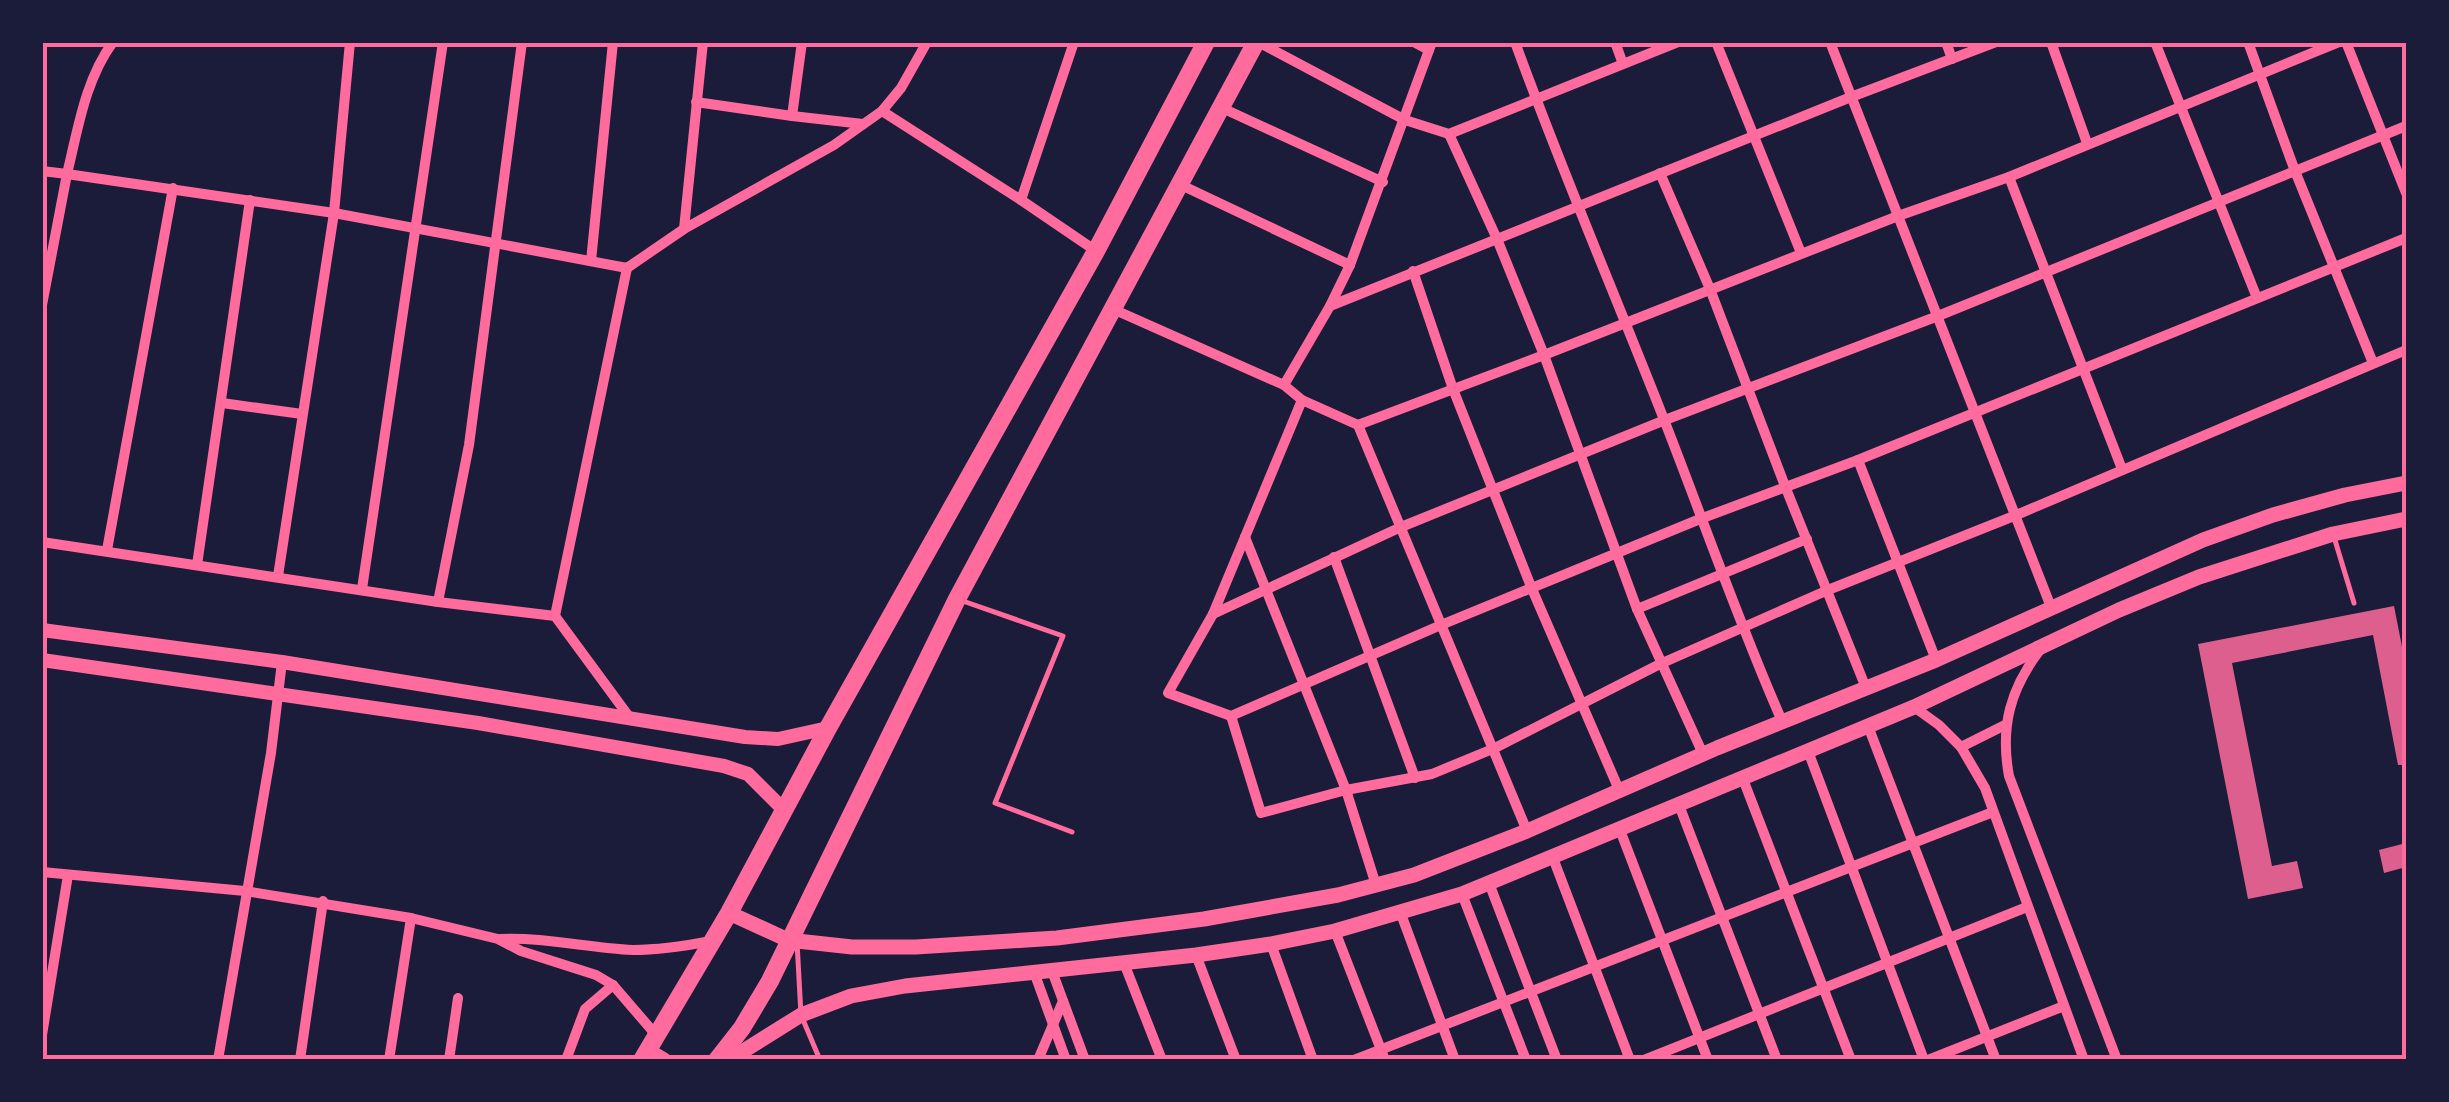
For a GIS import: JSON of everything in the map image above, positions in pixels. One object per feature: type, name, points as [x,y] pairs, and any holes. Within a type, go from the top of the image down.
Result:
[{"type":"main road","points":[[652,1051],[1096,251],[1206,42]]},
{"type":"main road","points":[[717,1060],[742,1028],[793,940],[957,600],[1257,42]]},
{"type":"main road","points":[[729,913],[793,940],[852,947],[916,947],[1057,938],[1204,919],[1376,885],[1414,875],[1527,831],[1703,754],[1936,660],[2203,540],[2273,514],[2406,483]]},
{"type":"main road","points":[[730,1060],[801,1015],[851,996],[905,986],[1271,944],[1401,914],[1553,858],[1808,752],[2199,577],[2333,534],[2406,519]]},
{"type":"street","points":[[42,305],[84,100],[102,57],[113,42]]},
{"type":"street","points":[[278,576],[334,213],[350,42]]},
{"type":"street","points":[[362,589],[443,42]]},
{"type":"street","points":[[438,602],[469,445],[522,42]]},
{"type":"street","points":[[591,260],[613,42]]},
{"type":"street","points":[[684,229],[702,42]]},
{"type":"street","points":[[792,116],[802,42]]},
{"type":"street","points":[[555,616],[627,268],[684,229],[834,144],[882,110],[901,88],[927,42]]},
{"type":"street","points":[[1022,200],[1074,42]]},
{"type":"street","points":[[1257,42],[1405,120],[1448,134],[1678,42]]},
{"type":"street","points":[[1284,385],[1350,265],[1383,182],[1431,46],[1414,42]]},
{"type":"street","points":[[1515,42],[1576,206],[1664,420],[1741,629],[1782,722]]},
{"type":"street","points":[[1615,42],[1624,64]]},
{"type":"street","points":[[1716,42],[1802,253]]},
{"type":"street","points":[[1830,42],[2051,607]]},
{"type":"street","points":[[1946,42],[1952,59]]},
{"type":"street","points":[[1330,306],[1996,42]]},
{"type":"street","points":[[2052,42],[2087,143]]},
{"type":"street","points":[[2155,42],[2257,298]]},
{"type":"street","points":[[2248,42],[2295,171],[2373,363]]},
{"type":"street","points":[[1358,425],[2009,176],[2342,42],[2406,192]]},
{"type":"street","points":[[696,102],[863,124]]},
{"type":"street","points":[[1219,107],[1383,182]]},
{"type":"street","points":[[882,110],[1096,251]]},
{"type":"street","points":[[1213,614],[1400,527],[1664,420],[1938,316],[2406,126]]},
{"type":"street","points":[[1448,134],[1498,239],[1637,609],[1703,754]]},
{"type":"street","points":[[42,171],[334,213],[627,268]]},
{"type":"street","points":[[1660,173],[1710,289],[1866,688]]},
{"type":"street","points":[[2009,176],[2122,470]]},
{"type":"street","points":[[1178,183],[1350,265]]},
{"type":"street","points":[[107,550],[173,188]]},
{"type":"street","points":[[197,564],[250,200]]},
{"type":"street","points":[[1302,400],[1213,614],[1168,694],[1232,716],[1700,518],[1858,460],[2406,238]]},
{"type":"street","points":[[1413,272],[1453,390],[1532,589],[1620,792]]},
{"type":"street","points":[[1114,310],[1284,385],[1302,400],[1358,425],[1527,831]]},
{"type":"street","points":[[1232,716],[1261,814],[1346,790],[1432,774],[1495,748],[1660,664],[1828,590],[2406,350]]},
{"type":"street","points":[[222,404],[302,414]]},
{"type":"street","points":[[1858,460],[1936,660]]},
{"type":"street","points":[[1245,536],[1346,790],[1376,885]]},
{"type":"street","points":[[1637,609],[1807,538]]},
{"type":"street","points":[[42,542],[555,616],[630,718]]},
{"type":"street","points":[[1334,557],[1415,778]]},
{"type":"street","points":[[42,630],[282,662],[762,738],[778,739],[828,728]]},
{"type":"street","points":[[2041,649],[2018,684],[2005,725],[2009,776],[2117,1060]]},
{"type":"street","points":[[42,660],[478,723],[724,766],[748,774],[784,810]]},
{"type":"street","points":[[218,1060],[282,662]]},
{"type":"street","points":[[1914,707],[1939,725],[1974,766],[2084,1060]]},
{"type":"street","points":[[1960,746],[2005,725]]},
{"type":"street","points":[[1868,726],[1996,1060]]},
{"type":"street","points":[[1808,752],[1926,1060],[2064,1006]]},
{"type":"street","points":[[1743,778],[1851,1060]]},
{"type":"street","points":[[1679,805],[1777,1060]]},
{"type":"street","points":[[1354,1060],[1383,1054],[1442,1026],[1993,812]]},
{"type":"street","points":[[1620,830],[1708,1060]]},
{"type":"street","points":[[1553,858],[1630,1060]]},
{"type":"street","points":[[42,872],[323,901],[498,939],[521,951],[596,975],[613,986],[652,1051]]},
{"type":"street","points":[[42,1036],[68,875]]},
{"type":"street","points":[[1489,883],[1556,1060]]},
{"type":"street","points":[[1462,894],[1526,1060]]},
{"type":"street","points":[[300,1060],[323,901]]},
{"type":"street","points":[[1644,1060],[2027,908]]},
{"type":"street","points":[[1401,914],[1454,1060]]},
{"type":"street","points":[[389,1060],[411,918]]},
{"type":"street","points":[[1335,931],[1383,1054]]},
{"type":"street","points":[[498,939],[536,938],[630,950],[668,949],[712,941]]},
{"type":"street","points":[[1271,944],[1313,1060]]},
{"type":"street","points":[[1196,955],[1236,1060]]},
{"type":"street","points":[[1124,963],[1162,1060]]},
{"type":"street","points":[[1052,970],[1085,1060]]},
{"type":"street","points":[[1034,972],[1066,1060]]},
{"type":"street","points":[[566,1060],[585,1009],[613,986]]},
{"type":"street","points":[[449,1060],[458,998]]},
{"type":"street","points":[[1038,1060],[1063,1001]]},
{"type":"lane","points":[[2333,534],[2354,603]]},
{"type":"lane","points":[[957,600],[1063,636],[994,802],[1072,832]]},
{"type":"lane","points":[[793,940],[801,1015],[820,1060]]},
{"type":"building","points":[[2394,606],[2406,667],[2406,765],[2398,765],[2373,635],[2232,663],[2272,866],[2297,861],[2303,888],[2248,899],[2198,644]]},
{"type":"building","points":[[2406,843],[2406,867],[2384,873],[2379,850]]}]
